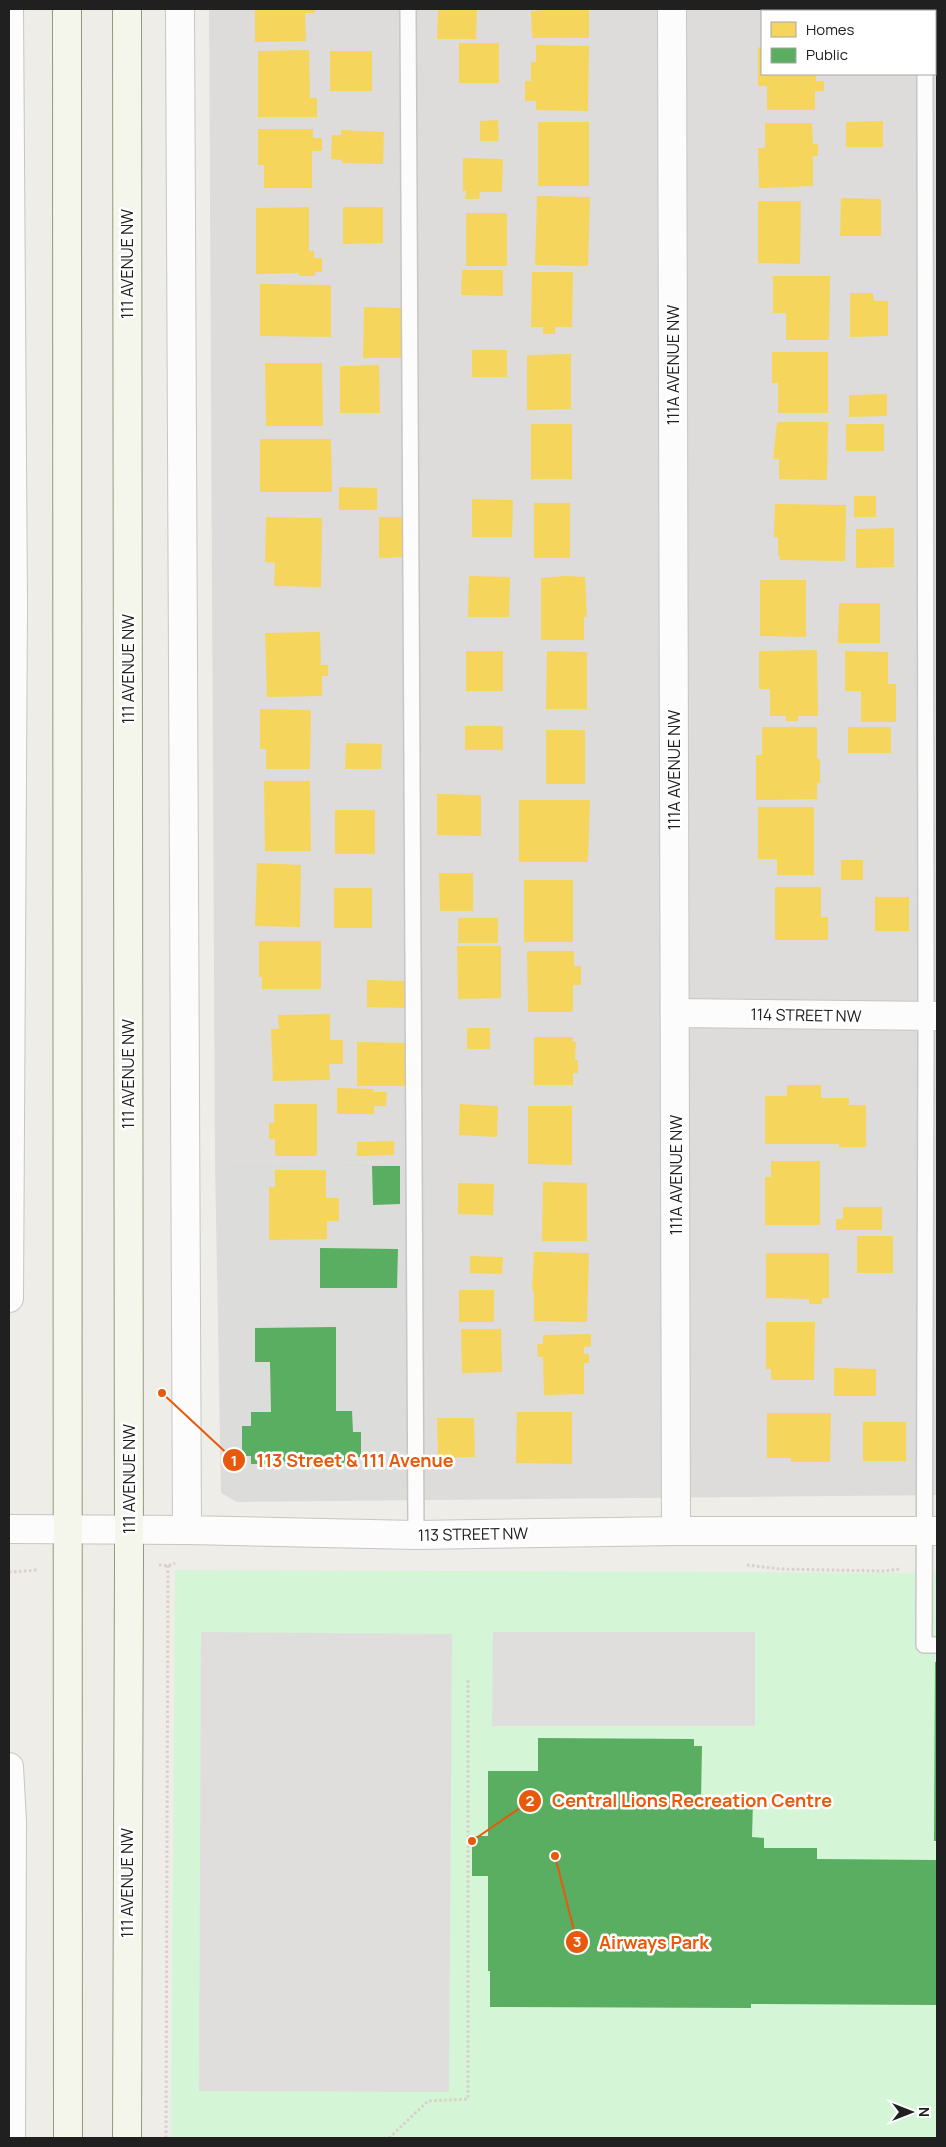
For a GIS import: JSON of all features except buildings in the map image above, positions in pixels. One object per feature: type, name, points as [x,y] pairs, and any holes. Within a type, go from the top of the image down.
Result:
[{"type":"main road","points":[[67,9],[68,2138]]},
{"type":"main road","name":"111 AVENUE NW","points":[[127,9],[129,1530],[127,2138]]},
{"type":"street","points":[[9,9],[11,606],[9,1298]]},
{"type":"street","points":[[180,9],[187,1530]]},
{"type":"street","name":"111A AVENUE NW","points":[[672,9],[676,1531]]},
{"type":"street","name":"114 STREET NW","points":[[676,1014],[932,1016]]},
{"type":"street","name":"113 STREET NW","points":[[9,1529],[187,1530],[416,1535],[676,1531],[930,1531]]},
{"type":"street","points":[[9,1767],[12,1821],[11,2138]]},
{"type":"lane","points":[[408,9],[416,1535]]},
{"type":"lane","points":[[925,75],[932,1016],[930,1531],[924,1645],[937,1645]]},
{"type":"path","points":[[166,2138],[168,1566]]},
{"type":"path","points":[[389,2138],[428,2101],[468,2099],[468,1679]]},
{"type":"shaded area","points":[[209,9],[937,9],[937,1495],[426,1500],[428,1163],[215,1161]]},
{"type":"shaded area","points":[[215,1161],[428,1163],[426,1500],[237,1502],[221,1493]]},
{"type":"shaded area","points":[[201,1632],[452,1634],[449,2092],[199,2091]]},
{"type":"shaded area","points":[[493,1632],[755,1632],[755,1726],[492,1726]]},
{"type":"green space","points":[[175,1570],[937,1573],[937,2138],[171,2138]]},
{"type":"place","name":"113 Street & 111 Avenue","points":[[162,1393]]},
{"type":"place","name":"Central Lions Recreation Centre","points":[[472,1841]]},
{"type":"place","name":"Airways Park","points":[[555,1856]]}]
